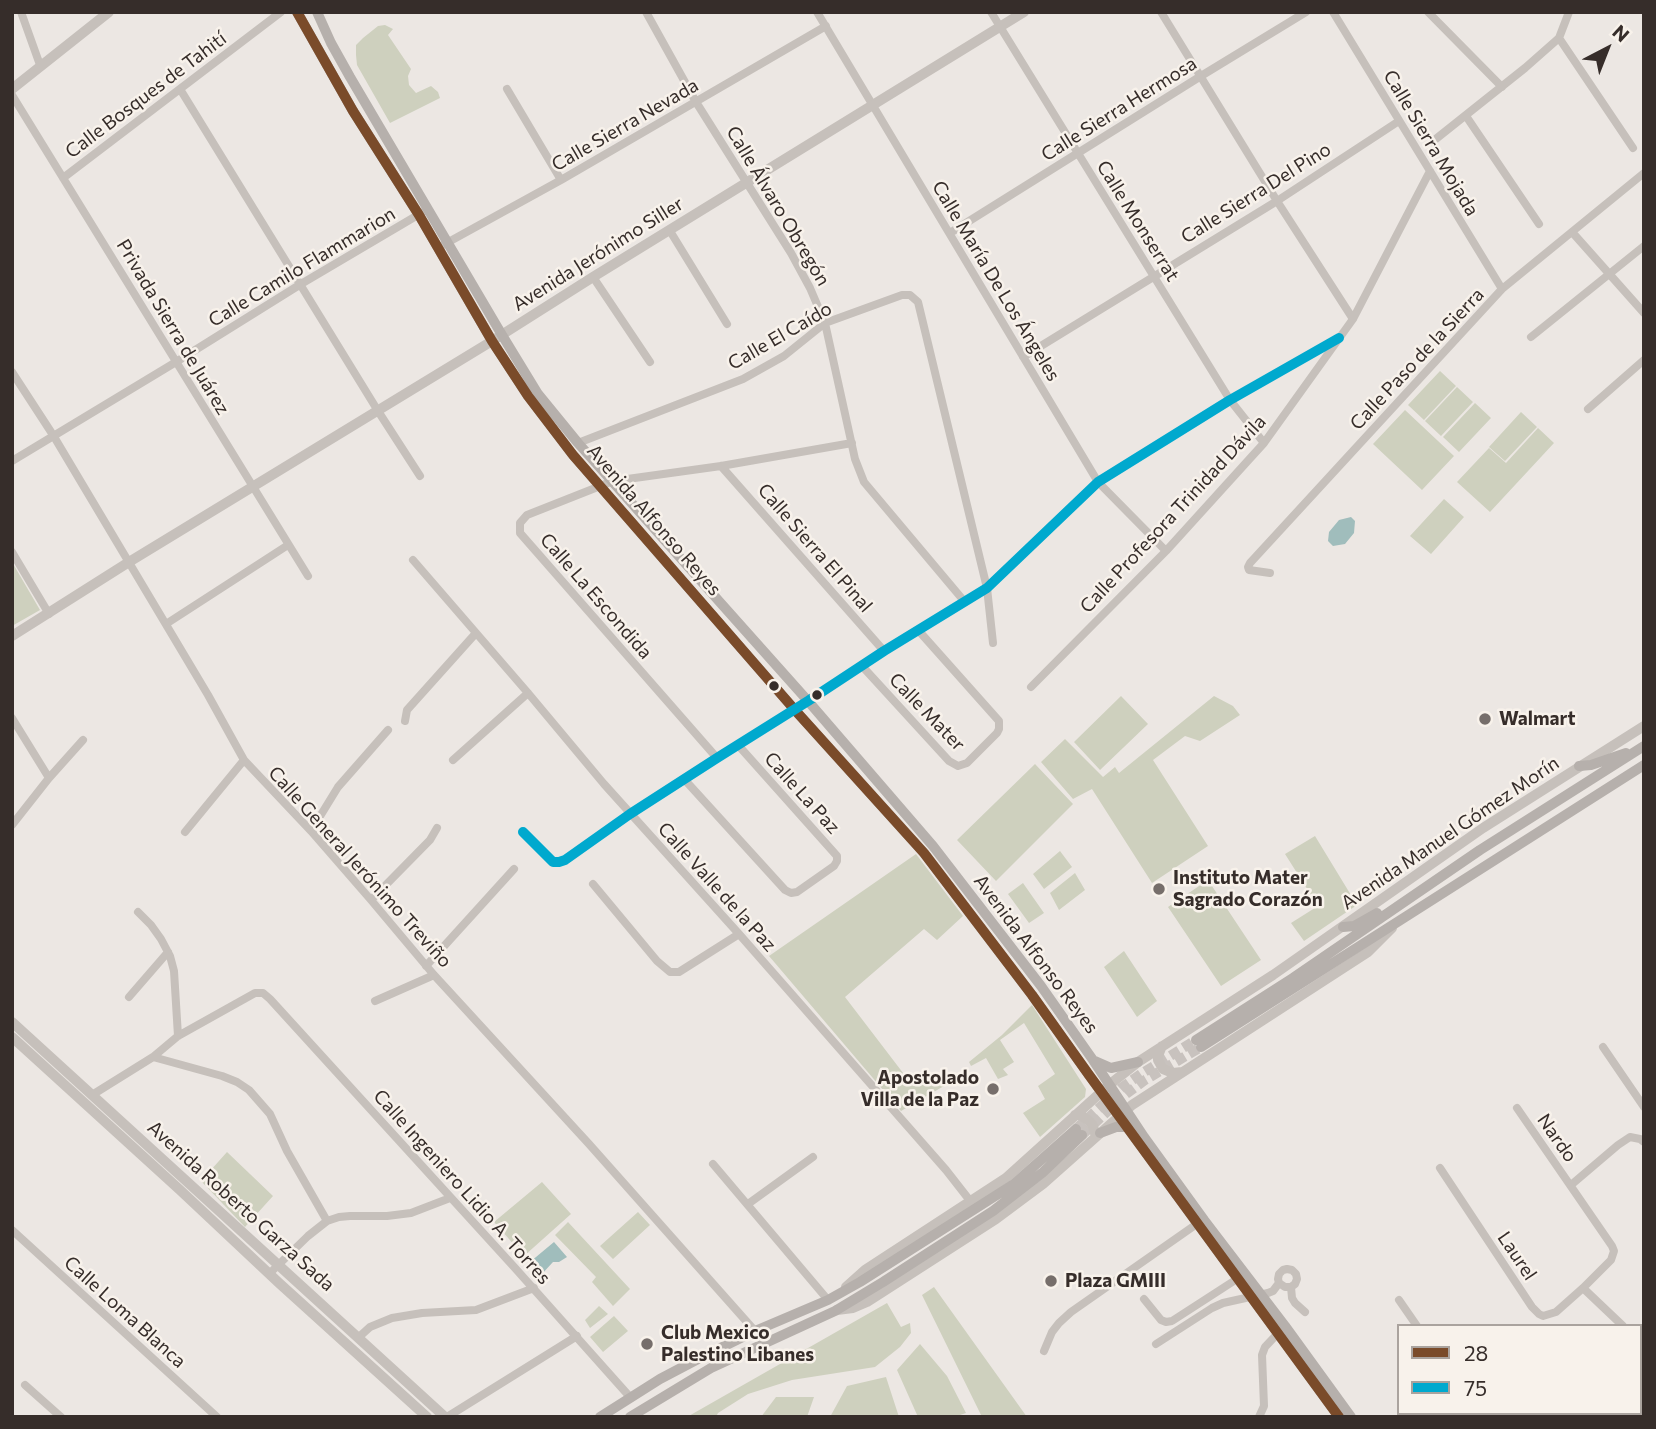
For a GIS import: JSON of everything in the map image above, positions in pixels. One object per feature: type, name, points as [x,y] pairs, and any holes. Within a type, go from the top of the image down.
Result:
[{"type":"main road","name":"Avenida Alfonso Reyes","points":[[297,12],[353,111],[424,212]]},
{"type":"main road","name":"Avenida Alfonso Reyes","points":[[317,12],[331,43],[528,396],[550,426],[794,709],[924,853],[1105,1088],[1257,1296],[1339,1417]]},
{"type":"main road","name":"Avenida Alfonso Reyes","points":[[497,338],[578,443],[933,846],[1024,964],[1093,1060],[1105,1088]]},
{"type":"main road","name":"Avenida Manuel Gómez Morín","points":[[1644,746],[1480,850],[1199,1044],[1395,925],[1644,765]]},
{"type":"main road","points":[[1579,766],[1632,753]]},
{"type":"main road","points":[[1343,927],[1354,926],[1387,907],[1402,903]]},
{"type":"main road","points":[[1093,1060],[1111,1068],[1138,1062]]},
{"type":"main road","name":"Avenida Alfonso Reyes","points":[[1122,1113],[1127,1127],[1201,1222]]},
{"type":"main road","points":[[1098,1135],[1116,1127],[1127,1127]]},
{"type":"main road","name":"Avenida Manuel Gómez Morín","points":[[600,1417],[679,1368],[833,1297],[888,1265],[999,1194],[1079,1132],[1042,1173],[993,1211],[835,1311],[710,1368],[630,1417]]},
{"type":"main road","name":"Avenida Alfonso Reyes","points":[[1281,1330],[1351,1417]]},
{"type":"street","points":[[21,12],[40,65]]},
{"type":"street","points":[[12,89],[109,12]]},
{"type":"street","name":"Calle Bosques de Tahití","points":[[64,178],[281,12]]},
{"type":"street","name":"Calle Álvaro Obregón","points":[[646,12],[696,102],[748,182],[810,288],[825,324],[855,460],[864,482],[964,601]]},
{"type":"street","name":"Calle María De Los Ángeles","points":[[817,12],[1098,482],[1166,551]]},
{"type":"street","name":"Calle Monserrat","points":[[991,12],[1230,400],[1264,443]]},
{"type":"street","name":"Avenida Jerónimo Siller","points":[[12,636],[1024,12]]},
{"type":"street","points":[[1161,12],[1353,319]]},
{"type":"street","name":"Calle Sierra Hermosa","points":[[950,233],[1306,12]]},
{"type":"street","name":"Calle Sierra Mojada","points":[[1333,12],[1502,289]]},
{"type":"street","points":[[1428,12],[1502,87]]},
{"type":"street","points":[[1432,142],[1559,38],[1569,12]]},
{"type":"street","name":"Calle Sierra Nevada","points":[[443,245],[561,180],[826,26]]},
{"type":"street","points":[[1559,38],[1633,148]]},
{"type":"street","points":[[180,89],[420,475]]},
{"type":"street","points":[[507,89],[561,180]]},
{"type":"street","name":"Privada Sierra de Juárez","points":[[12,95],[308,576]]},
{"type":"street","points":[[1466,116],[1539,224]]},
{"type":"street","name":"Calle Sierra Del Pino","points":[[1023,357],[1277,201],[1399,121]]},
{"type":"street","name":"Calle Profesora Trinidad Dávila","points":[[1031,687],[1166,551],[1264,443],[1353,319],[1430,171]]},
{"type":"street","name":"Calle Paso de la Sierra","points":[[1270,573],[1249,570],[1248,567],[1502,289],[1644,173]]},
{"type":"street","name":"Calle Camilo Flammarion","points":[[12,461],[424,212]]},
{"type":"street","points":[[670,231],[727,324]]},
{"type":"street","points":[[1572,232],[1644,313]]},
{"type":"street","points":[[1531,337],[1644,246]]},
{"type":"street","points":[[593,277],[650,362]]},
{"type":"street","name":"Calle El Caído","points":[[578,443],[743,379],[784,356],[825,324],[902,295],[910,295],[918,302],[987,588]]},
{"type":"street","points":[[523,832],[546,858],[559,862],[684,779],[987,588],[1098,482],[1230,400],[1339,338]]},
{"type":"street","points":[[1588,409],[1644,360]]},
{"type":"street","name":"Calle General Jerónimo Treviño","points":[[12,372],[129,562],[244,760],[311,831],[426,966],[755,1331]]},
{"type":"street","name":"Calle La Escondida","points":[[717,758],[520,533],[520,523],[527,515],[613,481],[721,466],[852,443]]},
{"type":"street","name":"Calle Sierra El Pinal","points":[[721,466],[884,651]]},
{"type":"street","points":[[166,624],[288,545]]},
{"type":"street","points":[[12,552],[49,614]]},
{"type":"street","name":"Calle Valle de la Paz","points":[[412,560],[630,814],[946,1170],[971,1202]]},
{"type":"street","points":[[987,588],[993,643]]},
{"type":"street","name":"Calle Mater","points":[[862,666],[949,761],[958,766],[967,763],[997,733],[999,721],[918,630]]},
{"type":"street","points":[[405,721],[407,710],[476,633]]},
{"type":"street","points":[[453,760],[528,693]]},
{"type":"street","points":[[12,718],[49,778]]},
{"type":"street","name":"Avenida Manuel Gómez Morín","points":[[833,1297],[864,1270],[1015,1171],[1105,1088],[1138,1062],[1273,975],[1483,828],[1644,726]]},
{"type":"street","points":[[311,831],[338,787],[388,730]]},
{"type":"street","points":[[12,825],[83,740]]},
{"type":"street","name":"Calle La Paz","points":[[684,779],[785,890],[797,892],[834,866],[837,856],[738,745]]},
{"type":"street","points":[[185,832],[244,760]]},
{"type":"street","points":[[371,900],[430,841],[437,828]]},
{"type":"street","points":[[426,966],[514,869]]},
{"type":"street","points":[[593,884],[657,961],[670,972],[679,972],[738,934]]},
{"type":"street","points":[[92,1095],[153,1057],[178,1036],[174,971],[168,952],[151,925],[138,912]]},
{"type":"street","name":"Avenida Manuel Gómez Morín","points":[[835,1311],[867,1302],[996,1219],[1043,1184],[1122,1113],[1367,952],[1395,925]]},
{"type":"street","points":[[129,998],[168,952]]},
{"type":"street","points":[[375,1001],[434,975]]},
{"type":"street","name":"Calle Ingeniero Lidio A. Torres","points":[[178,1036],[255,992],[263,993],[534,1288],[630,1398]]},
{"type":"street","name":"Avenida Roberto Garza Sada","points":[[12,1022],[446,1417]]},
{"type":"street","points":[[12,1030],[21,1045]]},
{"type":"street","name":"Avenida Roberto Garza Sada","points":[[12,1037],[427,1417]]},
{"type":"street","points":[[1162,1046],[1158,1060],[1163,1069],[1172,1073],[1183,1072]]},
{"type":"street","points":[[1603,1047],[1644,1107]]},
{"type":"street","points":[[153,1057],[222,1076],[249,1090],[270,1114],[292,1160],[327,1221]]},
{"type":"street","name":"Nardo","points":[[1517,1108],[1612,1247],[1614,1254],[1611,1260],[1583,1288]]},
{"type":"street","points":[[1075,1115],[1082,1115],[1098,1135]]},
{"type":"street","name":"Nardo","points":[[1571,1185],[1630,1137],[1644,1142]]},
{"type":"street","points":[[748,1204],[813,1157]]},
{"type":"street","points":[[713,1164],[833,1297]]},
{"type":"street","name":"Laurel","points":[[1440,1168],[1539,1314],[1549,1315],[1556,1312],[1583,1288]]},
{"type":"street","points":[[269,1274],[327,1221],[339,1217],[411,1213],[450,1198]]},
{"type":"street","points":[[1044,1351],[1052,1332],[1071,1312],[1201,1222]]},
{"type":"street","name":"Calle Loma Blanca","points":[[12,1230],[217,1417]]},
{"type":"street","points":[[1156,1344],[1223,1303],[1273,1291],[1279,1283],[1279,1274],[1287,1269],[1296,1274],[1297,1279],[1291,1287],[1284,1287],[1279,1283]]},
{"type":"street","points":[[1144,1299],[1161,1320],[1172,1321],[1242,1277]]},
{"type":"street","points":[[1291,1287],[1295,1303],[1305,1311]]},
{"type":"street","points":[[359,1337],[370,1327],[392,1318],[422,1313],[476,1310],[534,1288]]},
{"type":"street","points":[[1583,1288],[1621,1324]]},
{"type":"street","points":[[1399,1300],[1416,1324]]},
{"type":"street","points":[[1259,1417],[1264,1406],[1262,1355],[1265,1347],[1281,1330]]},
{"type":"street","points":[[446,1417],[577,1336]]},
{"type":"street","points":[[25,1385],[61,1417]]},
{"type":"green space","points":[[385,25],[393,29],[388,35],[411,69],[408,76],[409,85],[416,93],[431,86],[440,98],[390,123],[357,65],[356,55],[356,45],[378,26]]},
{"type":"green space","points":[[1440,371],[1456,386],[1424,420],[1408,405]]},
{"type":"green space","points":[[1457,387],[1473,402],[1441,436],[1425,421]]},
{"type":"green space","points":[[1475,403],[1491,418],[1459,452],[1443,437]]},
{"type":"green space","points":[[1405,410],[1454,456],[1422,490],[1373,444]]},
{"type":"green space","points":[[1521,412],[1537,427],[1505,461],[1489,447]]},
{"type":"green space","points":[[1538,428],[1554,443],[1490,512],[1457,482],[1489,448],[1506,463]]},
{"type":"green space","points":[[1444,499],[1464,517],[1431,554],[1410,536]]},
{"type":"green space","points":[[12,562],[40,610],[12,626]]},
{"type":"green space","points":[[1121,696],[1148,724],[1100,770],[1074,742]]},
{"type":"green space","points":[[1214,696],[1233,706],[1240,715],[1200,741],[1185,736],[1153,760],[1208,846],[1152,883],[1092,789],[1073,799],[1041,762],[1065,739],[1103,777],[1115,767],[1119,773]]},
{"type":"green space","points":[[1035,764],[1073,804],[996,881],[957,840]]},
{"type":"green space","points":[[1315,836],[1357,905],[1304,941],[1291,923],[1318,906],[1285,854]]},
{"type":"green space","points":[[1060,851],[1072,867],[1044,889],[1033,874]]},
{"type":"green space","points":[[916,854],[963,916],[937,940],[924,929],[845,997],[913,1086],[942,1081],[944,1086],[901,1111],[769,956]]},
{"type":"green space","points":[[1075,873],[1085,890],[1059,910],[1050,893]]},
{"type":"green space","points":[[1208,880],[1261,960],[1221,986],[1168,907]]},
{"type":"green space","points":[[1023,883],[1044,913],[1029,923],[1008,894]]},
{"type":"green space","points":[[1124,951],[1157,1001],[1137,1017],[1104,967]]},
{"type":"green space","points":[[1032,1005],[1086,1089],[1085,1097],[1040,1137],[1023,1113],[1045,1099],[1038,1086],[1055,1074],[1024,1023],[1000,1040],[1014,1062],[1003,1069],[1008,1075],[998,1079],[986,1058],[971,1066],[969,1062],[1002,1035]]},
{"type":"green space","points":[[227,1152],[273,1196],[245,1227],[201,1181]]},
{"type":"green space","points":[[542,1182],[571,1214],[524,1256],[494,1222]]},
{"type":"green space","points":[[638,1212],[650,1225],[613,1259],[600,1246]]},
{"type":"green space","points":[[568,1222],[630,1289],[613,1306],[592,1282],[596,1277],[555,1235]]},
{"type":"green space","points":[[934,1287],[1027,1417],[982,1417],[922,1295]]},
{"type":"green space","points":[[887,1303],[901,1327],[910,1323],[911,1333],[900,1347],[875,1367],[792,1380],[748,1394],[716,1417],[687,1417]]},
{"type":"green space","points":[[599,1306],[608,1314],[590,1328],[585,1320]]},
{"type":"green space","points":[[614,1316],[628,1331],[603,1352],[590,1337]]},
{"type":"green space","points":[[920,1344],[947,1376],[966,1413],[954,1417],[918,1417],[897,1370]]},
{"type":"green space","points":[[886,1377],[899,1417],[830,1417],[847,1386]]},
{"type":"green space","points":[[776,1397],[814,1397],[807,1417],[761,1417]]},
{"type":"water","points":[[1351,517],[1355,521],[1354,533],[1345,544],[1333,546],[1328,541],[1329,532],[1339,520]]},
{"type":"water","points":[[554,1242],[567,1257],[553,1262],[541,1275],[530,1262]]},
{"type":"tunnel","points":[[1076,1129],[1121,1088],[1196,1040]]},
{"type":"tunnel","points":[[1082,1135],[1126,1094],[1201,1047]]},
{"type":"transit line","name":"28","points":[[297,12],[353,111],[528,396],[573,455],[794,709],[924,853],[1032,995],[1339,1417]]},
{"type":"transit line","name":"75","points":[[523,832],[553,862],[565,860],[630,814],[987,588],[1098,482],[1230,400],[1339,338]]},
{"type":"place","name":"Walmart","points":[[1485,719]]},
{"type":"place","name":"Instituto Mater Sagrado Corazón","points":[[1159,889]]},
{"type":"place","name":"Apostolado Villa de la Paz","points":[[993,1089]]},
{"type":"place","name":"Plaza GMIII","points":[[1051,1281]]},
{"type":"place","name":"Club Mexico Palestino Libanes","points":[[647,1344]]}]
